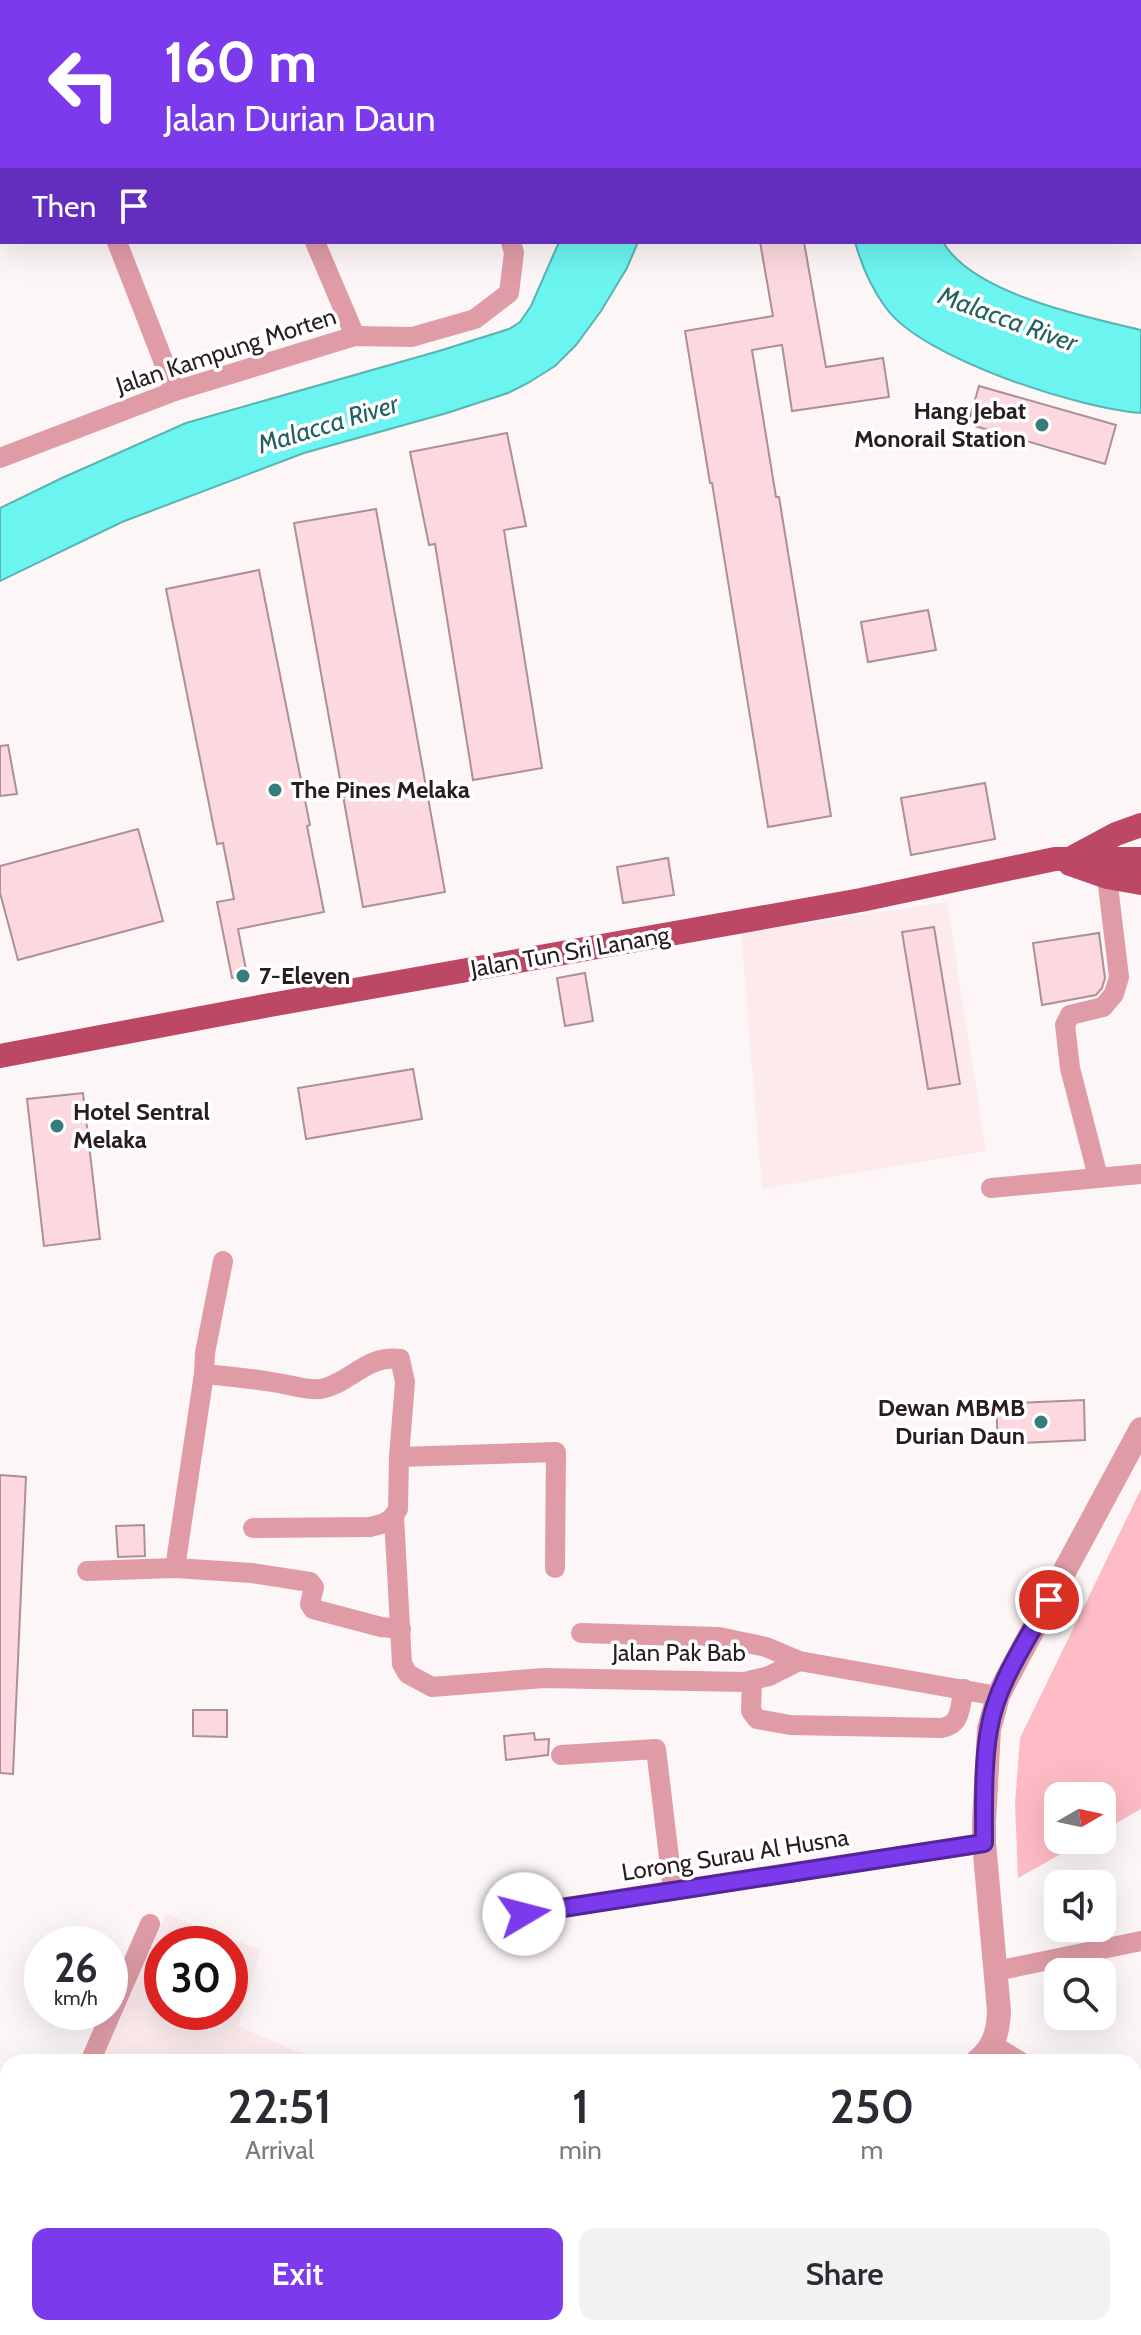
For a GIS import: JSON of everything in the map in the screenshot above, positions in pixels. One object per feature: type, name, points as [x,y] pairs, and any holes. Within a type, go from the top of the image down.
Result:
[{"type":"main road","points":[[1064,858],[1141,825]]},
{"type":"main road","points":[[1064,858],[1107,877],[1141,883]]},
{"type":"main road","name":"Jalan Tun Sri Lanang","points":[[0,1056],[861,900],[1064,858],[1141,859]]},
{"type":"street","points":[[118,244],[175,391]]},
{"type":"street","points":[[316,244],[355,336]]},
{"type":"street","name":"Jalan Kampung Morten","points":[[0,458],[175,391],[355,336],[412,337],[475,319],[509,293],[514,253],[512,244]]},
{"type":"street","points":[[1098,1177],[1070,1068],[1065,1025],[1070,1015],[1103,1007],[1114,994],[1119,977],[1107,877]]},
{"type":"street","points":[[991,1188],[1141,1174]]},
{"type":"street","points":[[175,1568],[205,1353],[223,1261]]},
{"type":"street","points":[[204,1374],[318,1390],[338,1384],[385,1357],[400,1359],[405,1382],[398,1509],[389,1522],[370,1527],[253,1528]]},
{"type":"street","points":[[985,2053],[998,2029],[999,2011],[984,1843],[989,1729],[998,1696],[1141,1429]]},
{"type":"street","points":[[399,1457],[556,1452],[555,1568]]},
{"type":"street","points":[[87,1571],[175,1568],[252,1573],[310,1582],[314,1587],[310,1604],[312,1609],[381,1627],[401,1629],[394,1516]]},
{"type":"street","name":"Jalan Pak Bab","points":[[401,1629],[402,1664],[408,1674],[432,1687],[544,1678],[752,1680],[769,1676],[799,1661]]},
{"type":"street","points":[[581,1633],[719,1637],[766,1647],[799,1661],[998,1696]]},
{"type":"street","points":[[752,1680],[751,1711],[757,1719],[790,1725],[951,1726],[956,1722],[964,1689]]},
{"type":"street","points":[[561,1755],[656,1749],[673,1891]]},
{"type":"street","name":"Lorong Surau Al Husna","points":[[494,1918],[984,1843]]},
{"type":"street","points":[[93,2054],[150,1924]]},
{"type":"street","points":[[996,1971],[1141,1941]]},
{"type":"shaded area","points":[[947,902],[986,1151],[762,1189],[741,933]]},
{"type":"shaded area","points":[[1141,1489],[1141,1809],[1116,1823],[1116,1782],[1044,1782],[1044,1854],[1061,1854],[1018,1878],[1015,1804],[1020,1738]]},
{"type":"shaded area","points":[[166,1914],[198,1926],[161,1926]]},
{"type":"shaded area","points":[[248,1945],[261,1950],[248,1993]]},
{"type":"shaded area","points":[[144,1965],[144,2030],[247,2030],[303,2054],[105,2054],[116,2030],[128,2030],[128,2002]]},
{"type":"water","name":"Malacca River","points":[[558,244],[637,244],[627,268],[601,311],[576,345],[555,366],[528,383],[508,393],[447,413],[304,453],[122,522],[0,581],[0,508],[186,423],[509,329],[520,322],[531,306]]},
{"type":"water","name":"Malacca River","points":[[856,244],[945,244],[958,260],[979,276],[1004,289],[1062,310],[1141,330],[1141,413],[1080,402],[1042,391],[966,362],[933,345],[905,327],[886,308],[860,259]]},
{"type":"building","points":[[760,244],[804,244],[826,367],[883,358],[889,397],[792,411],[782,345],[752,350],[831,816],[768,827],[685,331],[773,316]]},
{"type":"building","name":"Hang Jebat Monorail Station","points":[[979,386],[1116,425],[1105,464],[968,424]]},
{"type":"building","points":[[507,433],[526,526],[504,530],[542,768],[473,780],[435,544],[429,545],[410,452]]},
{"type":"building","points":[[376,509],[445,892],[363,907],[294,523]]},
{"type":"building","points":[[259,570],[310,825],[307,826],[324,912],[238,929],[247,975],[232,978],[217,902],[234,899],[223,843],[217,844],[166,589]]},
{"type":"building","points":[[928,610],[936,650],[868,662],[861,622]]},
{"type":"building","points":[[8,745],[17,794],[0,796],[0,746]]},
{"type":"building","points":[[985,783],[995,839],[911,855],[901,798]]},
{"type":"building","points":[[138,829],[163,921],[18,960],[0,893],[0,866]]},
{"type":"building","points":[[668,858],[674,895],[623,903],[617,867]]},
{"type":"building","points":[[934,927],[960,1084],[928,1089],[902,932]]},
{"type":"building","points":[[1099,933],[1105,978],[1102,988],[1096,995],[1042,1005],[1033,943]]},
{"type":"building","points":[[585,973],[593,1021],[565,1026],[557,978]]},
{"type":"building","points":[[413,1069],[422,1119],[306,1139],[298,1088]]},
{"type":"building","points":[[83,1093],[100,1239],[44,1246],[27,1099]]},
{"type":"building","name":"Dewan MBMB Durian Daun","points":[[1084,1400],[1085,1440],[998,1444],[996,1404]]},
{"type":"building","points":[[0,1475],[26,1477],[13,1774],[0,1773]]},
{"type":"building","points":[[144,1525],[145,1556],[118,1557],[116,1526]]},
{"type":"building","points":[[193,1710],[227,1710],[227,1737],[193,1736]]},
{"type":"building","points":[[534,1733],[535,1740],[549,1739],[548,1755],[506,1760],[504,1736]]},
{"type":"place","name":"Hang Jebat Monorail Station","points":[[1042,425]]},
{"type":"place","name":"The Pines Melaka","points":[[275,790]]},
{"type":"place","name":"7-Eleven","points":[[243,976]]},
{"type":"place","name":"Hotel Sentral Melaka","points":[[57,1126]]},
{"type":"place","name":"Dewan MBMB Durian Daun","points":[[1041,1422]]},
{"type":"route","points":[[524,1914],[984,1843],[989,1729],[998,1696],[1049,1600]]}]
